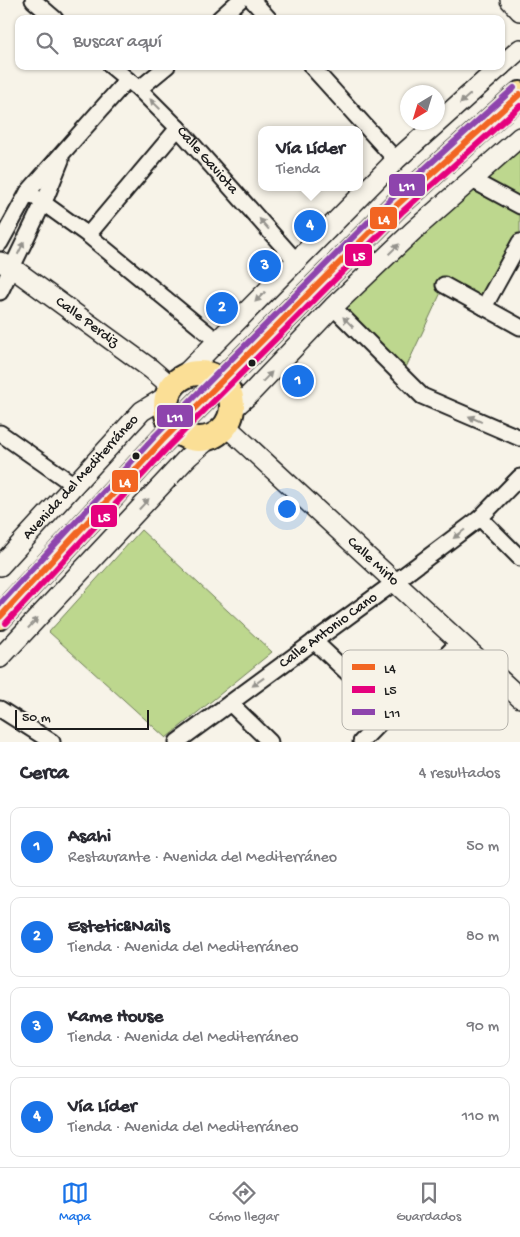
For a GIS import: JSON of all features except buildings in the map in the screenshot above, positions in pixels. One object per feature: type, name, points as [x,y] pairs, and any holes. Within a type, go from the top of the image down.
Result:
[{"type":"main road","points":[[0,617],[162,441],[397,205],[520,94]]},
{"type":"main road","name":"Avenida del Mediterráneo","points":[[173,387],[190,374],[201,373],[212,376],[221,382]]},
{"type":"main road","points":[[173,387],[166,408],[169,419],[175,429],[183,435],[201,439],[222,425],[231,400],[228,390],[221,382]]},
{"type":"street","points":[[33,0],[50,15]]},
{"type":"street","points":[[223,15],[240,0]]},
{"type":"street","points":[[252,0],[265,15]]},
{"type":"street","points":[[510,0],[520,11]]},
{"type":"street","name":"Avenida del Mediterráneo","points":[[505,63],[520,50]]},
{"type":"street","name":"Calle Gaviota","points":[[116,70],[178,128],[296,261]]},
{"type":"street","points":[[0,243],[28,192],[66,149],[133,84],[159,70]]},
{"type":"street","points":[[316,70],[396,160]]},
{"type":"street","name":"Avenida del Mediterráneo","points":[[0,566],[142,411],[173,387],[396,160],[497,70]]},
{"type":"street","points":[[88,235],[178,128]]},
{"type":"street","points":[[0,658],[188,457],[222,425],[333,307],[413,231],[520,137]]},
{"type":"street","points":[[0,292],[6,265],[43,202],[66,149]]},
{"type":"street","points":[[472,180],[520,206]]},
{"type":"street","points":[[28,192],[88,235],[217,341]]},
{"type":"street","points":[[484,307],[520,242]]},
{"type":"street","name":"Calle Perdiz","points":[[6,265],[151,368],[173,387]]},
{"type":"street","points":[[444,286],[520,327]]},
{"type":"street","points":[[333,307],[422,396],[520,438]]},
{"type":"street","name":"Calle Mirlo","points":[[222,425],[469,650]]},
{"type":"street","points":[[0,433],[74,485]]},
{"type":"street","name":"Calle Antonio Cano","points":[[184,740],[230,703],[480,518],[520,477]]},
{"type":"street","points":[[480,518],[520,558]]},
{"type":"street","points":[[314,641],[342,667]]},
{"type":"street","points":[[451,650],[460,641]]},
{"type":"street","name":"Calle Mirlo","points":[[508,687],[520,698]]},
{"type":"street","points":[[230,703],[270,742]]},
{"type":"street","points":[[0,709],[52,742]]},
{"type":"street","points":[[361,742],[373,730]]},
{"type":"green space","points":[[520,138],[520,242],[484,307],[444,286],[402,376],[333,307]]},
{"type":"green space","points":[[141,530],[272,652],[166,738],[49,632]]},
{"type":"transit line","name":"L11","points":[[0,604],[156,435],[391,199],[514,88]]},
{"type":"transit line","name":"L4","points":[[0,617],[162,441],[397,205],[520,94]]},
{"type":"transit line","name":"L5","points":[[6,623],[168,447],[403,211],[520,106]]},
{"type":"place","name":"Vía Líder","points":[[310,226]]},
{"type":"place","name":"Kame House","points":[[265,266]]},
{"type":"place","name":"Estetic&Nails","points":[[222,308]]},
{"type":"place","name":"Asahi","points":[[298,381]]}]
